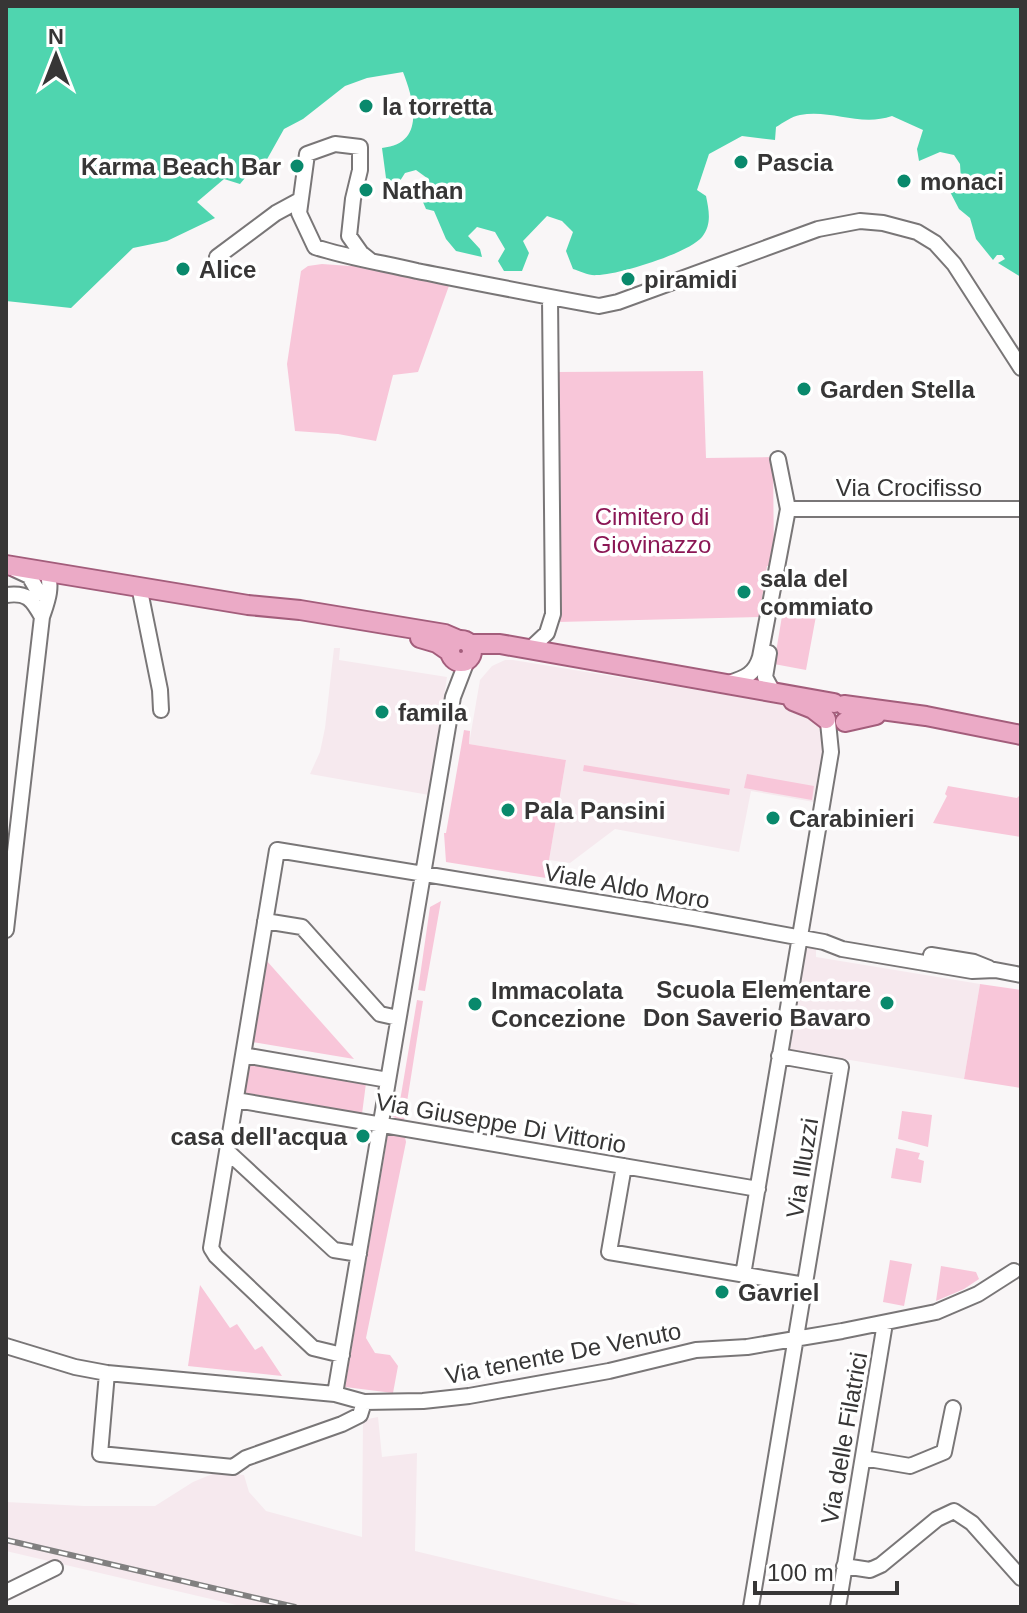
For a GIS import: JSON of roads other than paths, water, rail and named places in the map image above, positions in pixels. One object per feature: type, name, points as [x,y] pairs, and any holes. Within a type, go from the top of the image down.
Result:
[{"type":"main road","points":[[6,565],[248,605],[414,628],[445,634],[461,651],[502,651],[777,697],[835,714],[901,712],[1021,735]]},
{"type":"main road","points":[[461,651],[494,644],[530,649],[772,690],[835,714]]},
{"type":"street","points":[[371,261],[349,236],[360,170],[360,147],[335,144],[307,154],[299,213],[315,247],[371,261],[607,306],[818,229],[860,221],[917,232],[935,243],[954,264],[1021,368]]},
{"type":"street","points":[[217,257],[276,213],[300,200]]},
{"type":"street","points":[[530,649],[551,627],[553,614],[550,297]]},
{"type":"street","points":[[772,690],[765,677],[793,509],[778,459]]},
{"type":"street","points":[[729,683],[748,676],[758,664],[793,509]]},
{"type":"street","name":"Via Crocifisso","points":[[793,509],[1021,509]]},
{"type":"street","points":[[6,565],[29,576],[44,595]]},
{"type":"street","points":[[6,930],[44,595],[50,581],[47,571]]},
{"type":"street","points":[[44,595],[66,582],[87,578]]},
{"type":"street","points":[[139,586],[160,690],[161,710]]},
{"type":"street","points":[[6,595],[23,593],[42,617]]},
{"type":"street","points":[[335,1394],[461,651]]},
{"type":"street","points":[[743,1275],[835,714]]},
{"type":"street","name":"Viale Aldo Moro","points":[[265,921],[277,850],[824,942],[844,940],[960,959],[1021,975]]},
{"type":"street","points":[[342,1355],[313,1348],[211,1248],[265,921],[302,927],[380,1014],[398,1018]]},
{"type":"street","points":[[243,1055],[388,1080]]},
{"type":"street","name":"Via Illuzzi","points":[[751,1607],[841,1067],[779,1056]]},
{"type":"street","name":"Via Giuseppe Di Vittorio","points":[[236,1100],[758,1189]]},
{"type":"street","points":[[227,1151],[334,1250],[359,1254]]},
{"type":"street","points":[[624,1166],[609,1252],[805,1285]]},
{"type":"street","name":"Via tenente De Venuto","points":[[6,1346],[75,1367],[107,1373],[335,1394],[364,1402],[423,1401],[609,1371],[696,1350],[747,1347],[919,1316],[958,1304],[1020,1267]]},
{"type":"street","name":"Via delle Filatrici","points":[[838,1607],[885,1323]]},
{"type":"street","points":[[107,1373],[100,1454],[233,1467],[246,1458],[351,1420],[360,1415],[364,1402]]},
{"type":"street","points":[[863,1458],[910,1466],[944,1452],[953,1408]]},
{"type":"street","points":[[844,1566],[870,1570],[881,1565],[937,1519],[954,1511],[965,1516],[1021,1578]]},
{"type":"street","points":[[6,1592],[55,1568]]},
{"type":"railway","points":[[6,1540],[295,1607]]},
{"type":"place","name":"la torretta","points":[[366,106]]},
{"type":"place","name":"Pascia","points":[[741,162]]},
{"type":"place","name":"Karma Beach Bar","points":[[297,166]]},
{"type":"place","name":"monaci","points":[[904,181]]},
{"type":"place","name":"Nathan","points":[[366,190]]},
{"type":"place","name":"Alice","points":[[183,269]]},
{"type":"place","name":"piramidi","points":[[628,279]]},
{"type":"place","name":"Garden Stella","points":[[804,389]]},
{"type":"place","name":"sala del commiato","points":[[744,592]]},
{"type":"place","name":"famila","points":[[382,712]]},
{"type":"place","name":"Pala Pansini","points":[[508,810]]},
{"type":"place","name":"Carabinieri","points":[[773,818]]},
{"type":"place","name":"Scuola Elementare Don Saverio Bavaro","points":[[887,1003]]},
{"type":"place","name":"Immacolata Concezione","points":[[475,1004]]},
{"type":"place","name":"casa dell'acqua","points":[[363,1136]]},
{"type":"place","name":"Gavriel","points":[[722,1292]]},
{"type":"park label","name":"Cimitero di Giovinazzo","points":[[652,530]]}]
